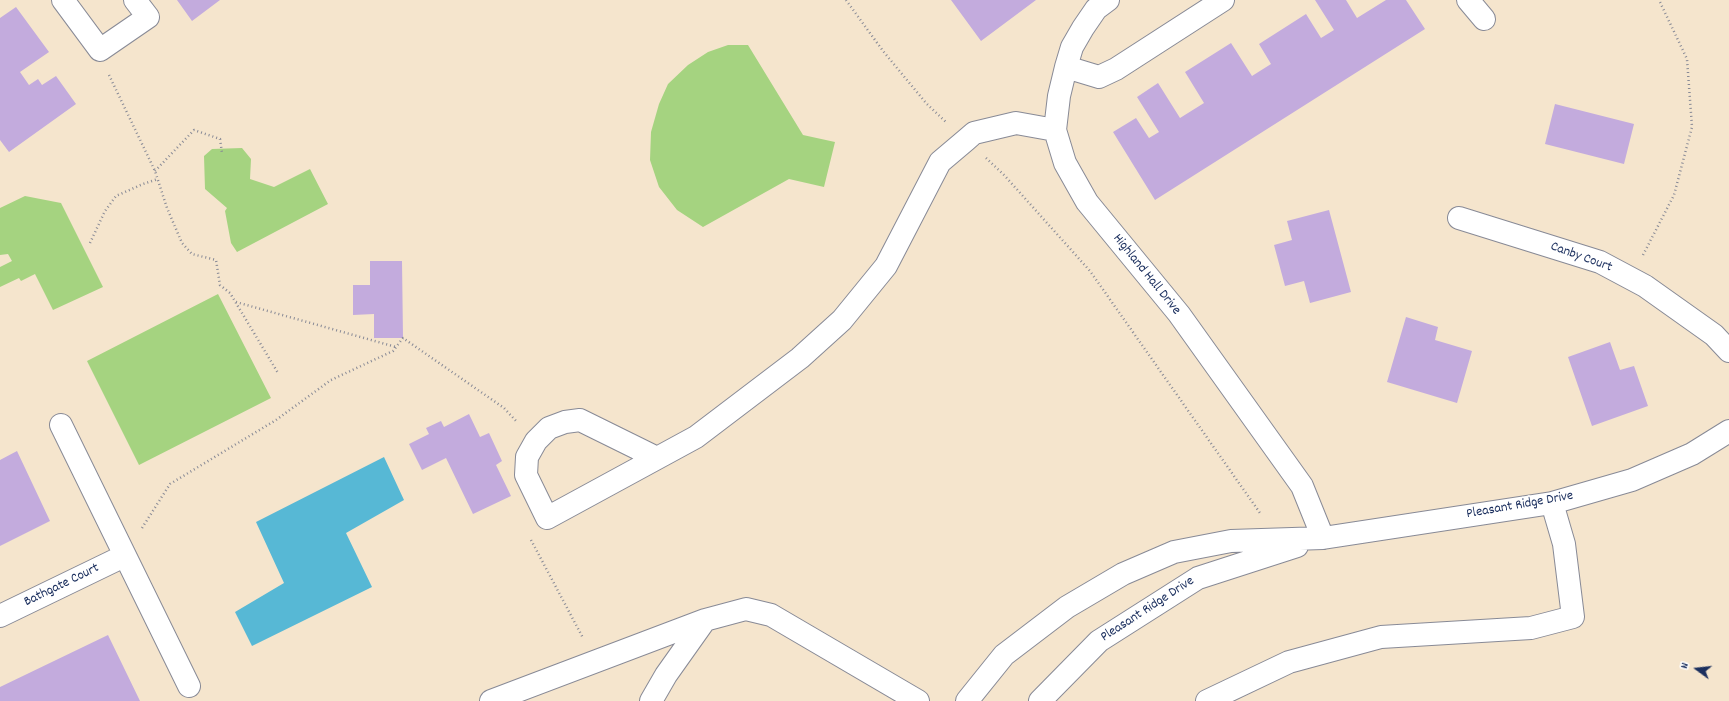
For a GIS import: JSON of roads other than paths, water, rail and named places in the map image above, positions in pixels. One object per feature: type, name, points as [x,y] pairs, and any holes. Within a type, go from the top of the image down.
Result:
[{"type":"street","points":[[63,0],[100,50],[148,17],[135,0]]},
{"type":"street","name":"Highland Hall Drive","points":[[1108,0],[1096,9],[1082,28],[1072,46],[1066,67],[1059,96],[1055,130],[1065,163],[1087,202],[1179,314],[1302,486],[1323,538]]},
{"type":"street","points":[[1066,67],[1099,77],[1116,70],[1223,0]]},
{"type":"street","points":[[1468,0],[1484,19]]},
{"type":"street","points":[[657,458],[580,420],[565,422],[549,428],[536,441],[527,457],[526,476],[547,518],[696,437],[800,358],[842,320],[886,266],[940,162],[974,134],[1016,122],[1055,130]]},
{"type":"street","name":"Canby Court","points":[[1460,218],[1600,262],[1645,286],[1714,335],[1729,351]]},
{"type":"street","points":[[61,425],[189,686]]},
{"type":"street","name":"Pleasant Ridge Drive","points":[[968,701],[1004,655],[1067,607],[1123,574],[1174,552],[1231,540],[1323,538],[1552,503],[1632,480],[1692,454],[1729,431]]},
{"type":"street","points":[[1207,701],[1289,662],[1381,637],[1531,628],[1573,617],[1564,544],[1552,503]]},
{"type":"street","name":"Pleasant Ridge Drive","points":[[1040,701],[1099,641],[1198,578],[1323,538]]},
{"type":"street","name":"Bathgate Court","points":[[0,616],[124,556]]},
{"type":"street","points":[[491,701],[705,620],[746,609],[771,615],[918,701]]},
{"type":"street","points":[[650,701],[705,620]]},
{"type":"water","points":[[384,457],[404,500],[346,533],[372,587],[252,646],[235,612],[284,583],[256,522]]}]
